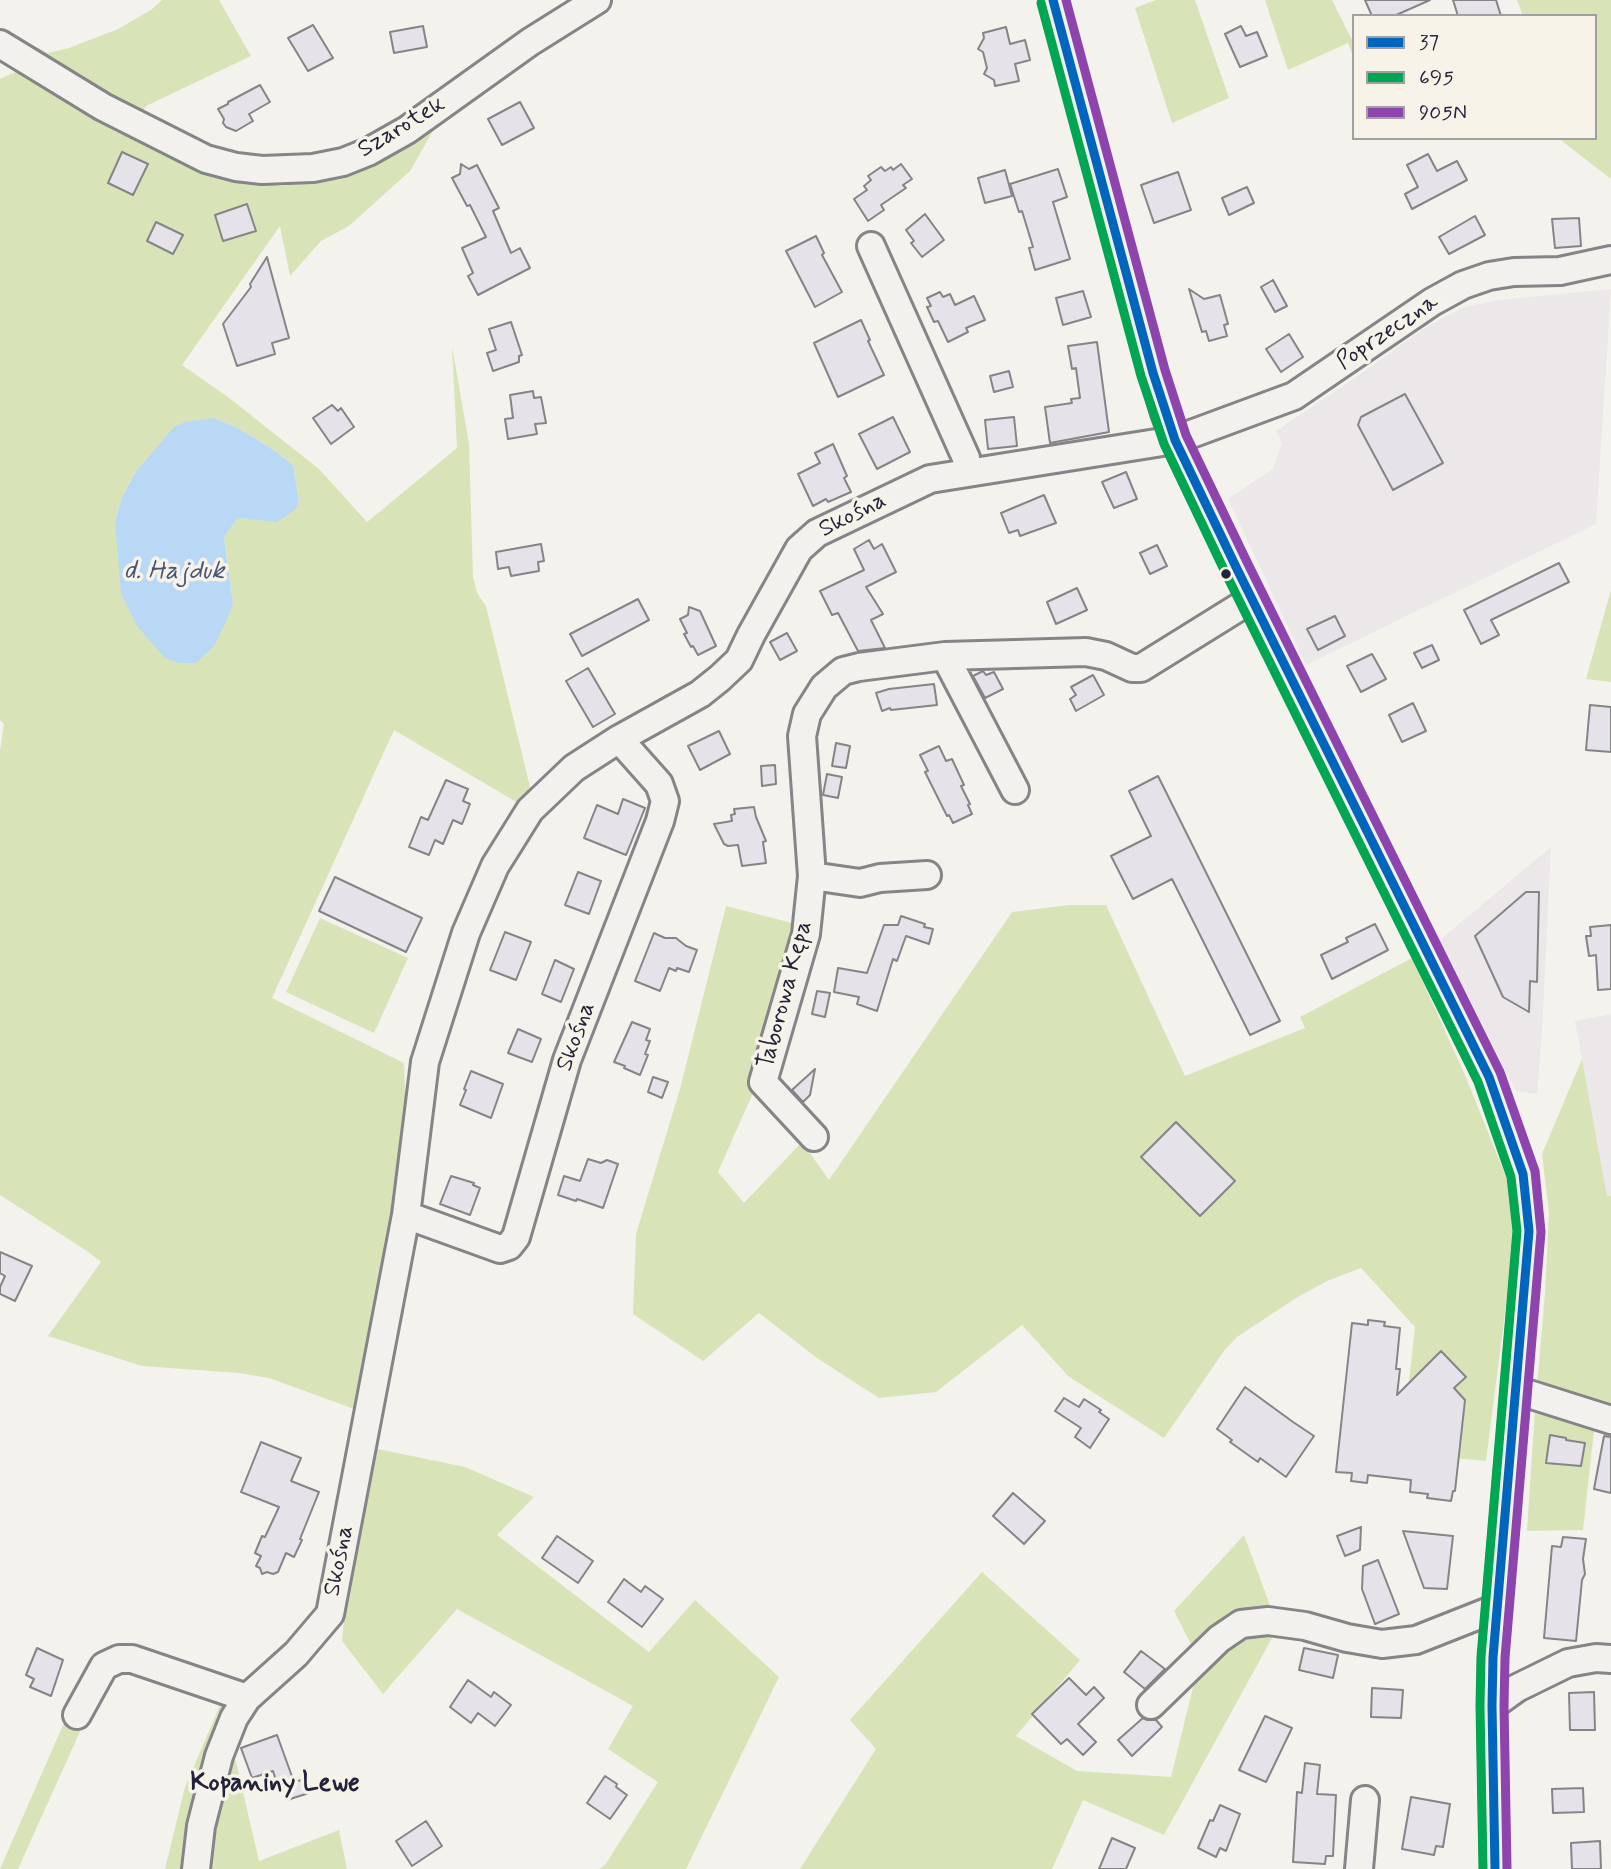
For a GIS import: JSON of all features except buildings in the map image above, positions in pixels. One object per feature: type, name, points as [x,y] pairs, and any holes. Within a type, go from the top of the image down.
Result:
[{"type":"street","name":"Szarotek","points":[[0,44],[103,107],[206,159],[262,170],[313,168],[343,162],[407,130],[530,42],[597,0]]},
{"type":"street","points":[[1053,0],[1149,360],[1175,440],[1489,1077],[1523,1174],[1529,1231],[1497,1608],[1492,1706],[1495,1869]]},
{"type":"street","points":[[871,246],[966,458],[968,472]]},
{"type":"street","name":"Poprzeczna","points":[[1175,440],[1294,396],[1432,302],[1464,285],[1489,276],[1514,272],[1560,271],[1611,260]]},
{"type":"street","name":"Skośna","points":[[196,1869],[201,1826],[219,1756],[234,1718],[247,1698],[296,1654],[330,1614],[406,1215],[425,1062],[466,933],[495,866],[530,810],[574,768],[619,739],[700,694],[739,660],[799,549],[817,533],[930,478],[1175,440]]},
{"type":"street","name":"Taborowa Kępa","points":[[814,1137],[763,1082],[806,934],[812,876],[802,736],[807,714],[824,687],[843,671],[945,656],[1086,652],[1107,656],[1132,668],[1141,668],[1252,599]]},
{"type":"street","points":[[945,656],[1015,790]]},
{"type":"street","name":"Skośna","points":[[406,1215],[500,1248],[509,1246],[516,1237],[567,1060],[665,802],[659,784],[619,739]]},
{"type":"street","points":[[812,876],[860,883],[880,878],[927,875]]},
{"type":"street","points":[[1516,1390],[1611,1420]]},
{"type":"street","points":[[1151,1704],[1219,1639],[1241,1624],[1268,1621],[1306,1626],[1347,1638],[1382,1644],[1416,1640],[1497,1608]]},
{"type":"street","points":[[1492,1706],[1517,1688],[1568,1663],[1596,1658],[1611,1659]]},
{"type":"street","points":[[77,1714],[104,1666],[119,1659],[132,1660],[247,1698]]},
{"type":"street","points":[[1359,1869],[1364,1800]]},
{"type":"shaded area","points":[[1611,289],[1596,524],[1306,665],[1228,499],[1273,469],[1282,443],[1276,431],[1423,329],[1461,308],[1499,300]]},
{"type":"shaded area","points":[[1551,847],[1537,1094],[1516,1091],[1440,940]]},
{"type":"shaded area","points":[[1611,1014],[1611,1196],[1607,1196],[1575,1021]]},
{"type":"green space","points":[[162,0],[219,0],[251,56],[146,106],[141,115],[0,31],[0,28],[48,53],[118,29],[151,10]]},
{"type":"green space","points":[[1156,0],[1195,0],[1229,98],[1172,123],[1135,8]]},
{"type":"green space","points":[[1265,0],[1332,0],[1352,40],[1352,54],[1348,43],[1288,70]]},
{"type":"green space","points":[[1517,0],[1611,0],[1611,179],[1561,140],[1597,140],[1597,14],[1522,14]]},
{"type":"green space","points":[[18,71],[167,152],[225,177],[281,186],[343,179],[438,122],[410,171],[349,226],[321,241],[290,276],[280,226],[182,365],[228,397],[319,469],[367,522],[457,448],[452,346],[469,444],[473,576],[477,593],[486,606],[531,791],[518,803],[394,730],[272,998],[404,1063],[406,1119],[392,1257],[357,1410],[269,1378],[239,1373],[142,1366],[48,1336],[101,1262],[0,1195],[0,751],[4,724],[0,720],[0,79]],"holes":[[[214,418],[236,427],[293,465],[299,501],[296,509],[256,519],[238,518],[224,537],[233,603],[115,522],[121,500],[134,473]]]},
{"type":"green space","points":[[1611,590],[1611,682],[1586,679]]},
{"type":"green space","points":[[1070,905],[1106,905],[1185,1076],[1305,1028],[1300,1017],[1412,958],[1465,1075],[1508,1182],[1514,1242],[1486,1461],[1401,1453],[1415,1327],[1361,1268],[1327,1281],[1296,1298],[1237,1337],[1224,1351],[1164,1438],[1068,1376],[1022,1325],[936,1392],[879,1398],[817,1358],[759,1313],[703,1361],[633,1314],[636,1234],[680,1089],[726,906],[800,925],[757,1084],[718,1172],[744,1203],[802,1142],[829,1180],[1012,912]]},
{"type":"green space","points":[[320,918],[408,958],[374,1033],[286,992]]},
{"type":"green space","points":[[1582,1059],[1607,1196],[1611,1196],[1611,1409],[1595,1422],[1583,1530],[1527,1531],[1549,1213],[1542,1154]]},
{"type":"green space","points":[[373,1448],[465,1467],[534,1497],[497,1535],[649,1652],[695,1600],[779,1677],[686,1869],[599,1869],[605,1865],[658,1782],[608,1749],[633,1706],[457,1609],[383,1694],[342,1641],[349,1565]]},
{"type":"green space","points":[[1244,1535],[1278,1627],[1164,1835],[1083,1800],[1052,1869],[800,1869],[876,1749],[850,1720],[982,1572],[1080,1660],[1016,1736],[1077,1771],[1171,1777],[1196,1675],[1194,1650],[1174,1611]]},
{"type":"green space","points":[[221,1703],[234,1703],[187,1869],[165,1869],[185,1787]]},
{"type":"green space","points":[[67,1716],[83,1725],[18,1869],[0,1869]]},
{"type":"green space","points":[[233,1749],[259,1861],[339,1830],[347,1869],[203,1869]]},
{"type":"water","name":"d. Hajduk","points":[[214,418],[236,427],[293,465],[299,501],[296,509],[277,522],[238,518],[224,537],[233,603],[228,617],[214,646],[196,663],[179,663],[165,658],[137,626],[121,594],[115,522],[121,500],[134,474],[174,427],[185,422]]},
{"type":"transit line","name":"37","points":[[1053,0],[1153,373],[1175,440],[1489,1077],[1523,1174],[1529,1231],[1493,1657],[1495,1869]]},
{"type":"transit line","name":"905N","points":[[1066,0],[1165,370],[1186,435],[1500,1072],[1535,1171],[1541,1232],[1505,1658],[1507,1869]]},
{"type":"transit line","name":"695","points":[[1041,3],[1141,376],[1164,444],[1478,1082],[1511,1177],[1517,1231],[1481,1657],[1483,1869]]},
{"type":"district","name":"Kopaniny Lewe","points":[[275,1785]]}]
